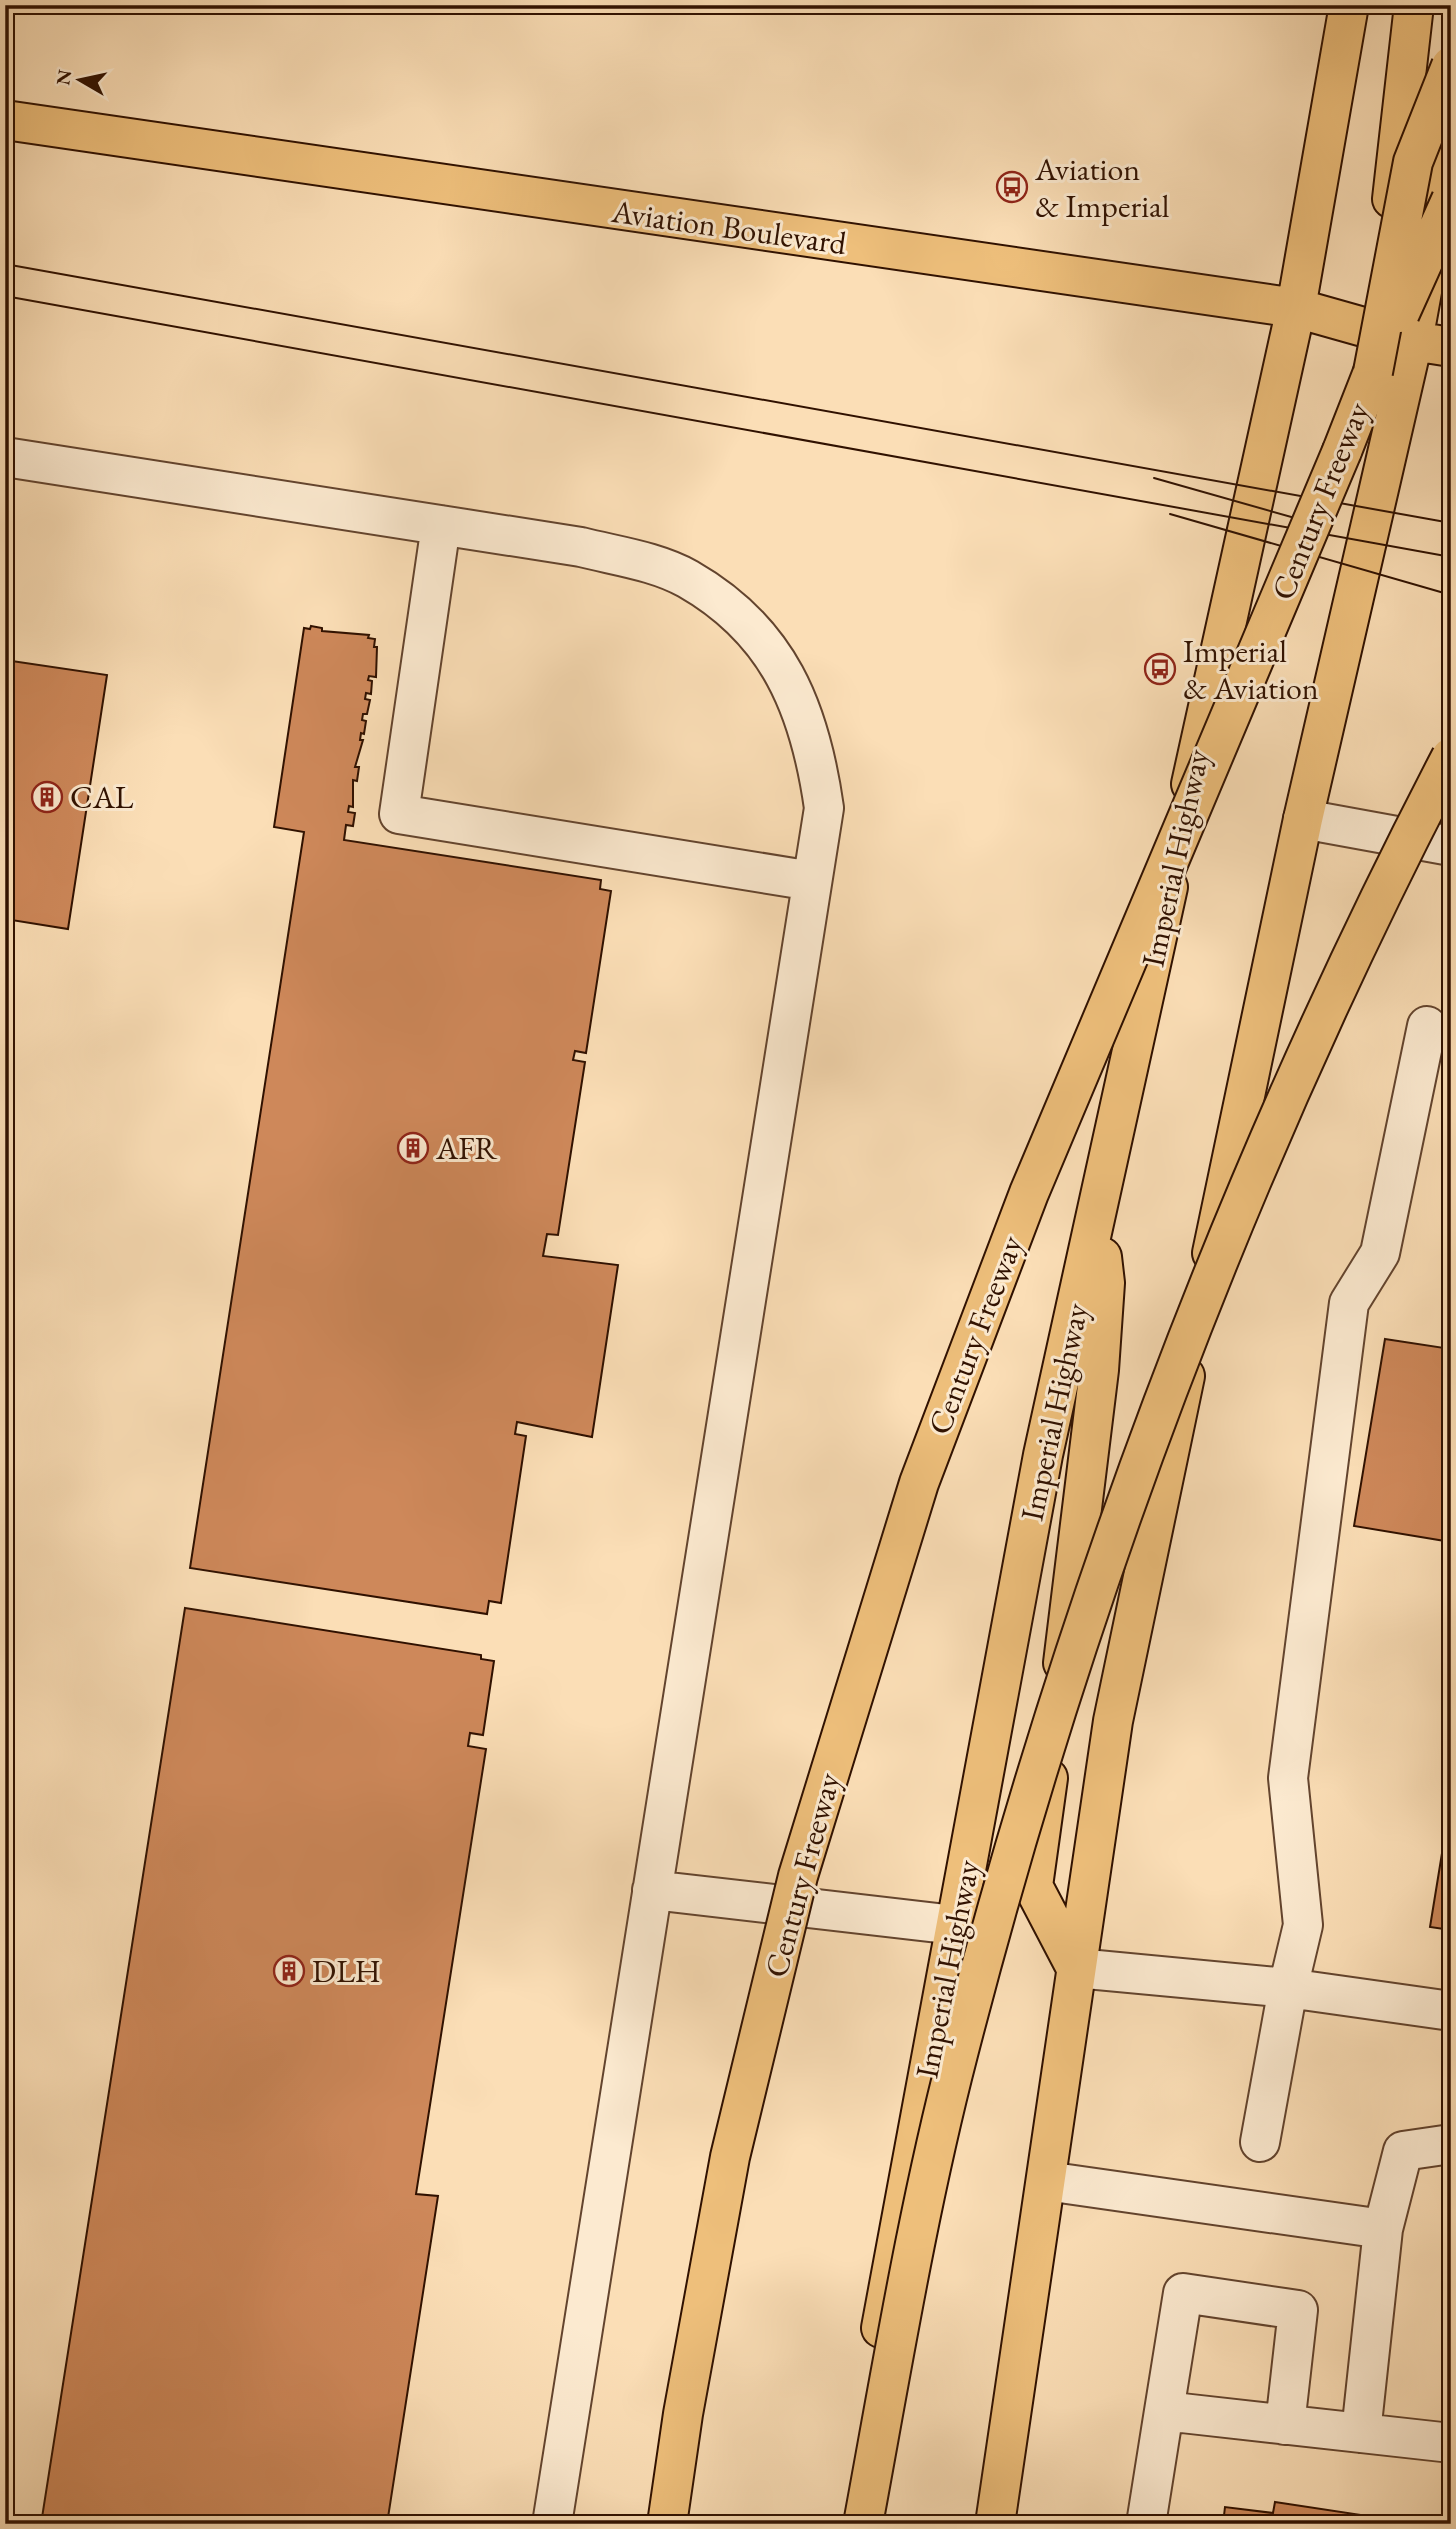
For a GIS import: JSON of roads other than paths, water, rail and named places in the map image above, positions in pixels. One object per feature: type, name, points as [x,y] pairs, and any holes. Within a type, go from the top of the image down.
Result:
[{"type":"main road","name":"Imperial Highway","points":[[850,2524],[893,2252],[1043,1455],[1296,308],[1349,5]]},
{"type":"main road","points":[[1413,341],[1384,281],[1414,5]]},
{"type":"main road","points":[[1373,372],[1413,162],[1451,66]]},
{"type":"main road","name":"Aviation Boulevard","points":[[5,120],[1296,308],[1413,341],[1451,347]]},
{"type":"main road","points":[[995,2524],[1112,1721],[1303,819],[1413,341],[1451,132]]},
{"type":"main road","name":"Century Freeway","points":[[667,2524],[683,2414],[733,2144],[798,1876],[919,1483],[1029,1193],[1373,372],[1451,201]]},
{"type":"main road","points":[[863,2524],[903,2307],[957,2057],[1026,1809],[1096,1591],[1159,1409],[1258,1158],[1371,909],[1451,757]]},
{"type":"main road","points":[[1076,1968],[1033,1886],[1099,1370],[1105,1283],[1097,1213]]},
{"type":"street","points":[[5,457],[581,547],[646,563],[687,579],[727,606],[765,641],[797,695],[816,754],[824,808],[552,2524]]},
{"type":"street","points":[[442,526],[400,814],[813,881]]},
{"type":"street","points":[[1303,819],[1451,846]]},
{"type":"street","points":[[1260,2142],[1287,1988],[1303,1925],[1289,1778],[1349,1303],[1380,1252],[1427,1026]]},
{"type":"street","points":[[652,1890],[955,1925]]},
{"type":"street","points":[[1076,1968],[1287,1988],[1451,2011]]},
{"type":"street","points":[[1361,2433],[1383,2230],[1403,2151],[1451,2144]]},
{"type":"street","points":[[1046,2182],[1383,2230]]},
{"type":"street","points":[[1146,2524],[1183,2293],[1298,2310],[1285,2425]]},
{"type":"street","points":[[1164,2412],[1451,2444]]},
{"type":"tram line","points":[[5,264],[1451,523]]},
{"type":"tram line","points":[[5,296],[1451,557]]},
{"type":"tram line","points":[[1154,478],[1302,520]]},
{"type":"tram line","points":[[1170,514],[1451,595]]},
{"type":"place","name":"Aviation & Imperial","points":[[1012,187]]},
{"type":"place","name":"Imperial & Aviation","points":[[1160,669]]},
{"type":"place","name":"CAL","points":[[47,797]]},
{"type":"place","name":"AFR","points":[[413,1148]]},
{"type":"place","name":"DLH","points":[[289,1971]]}]
